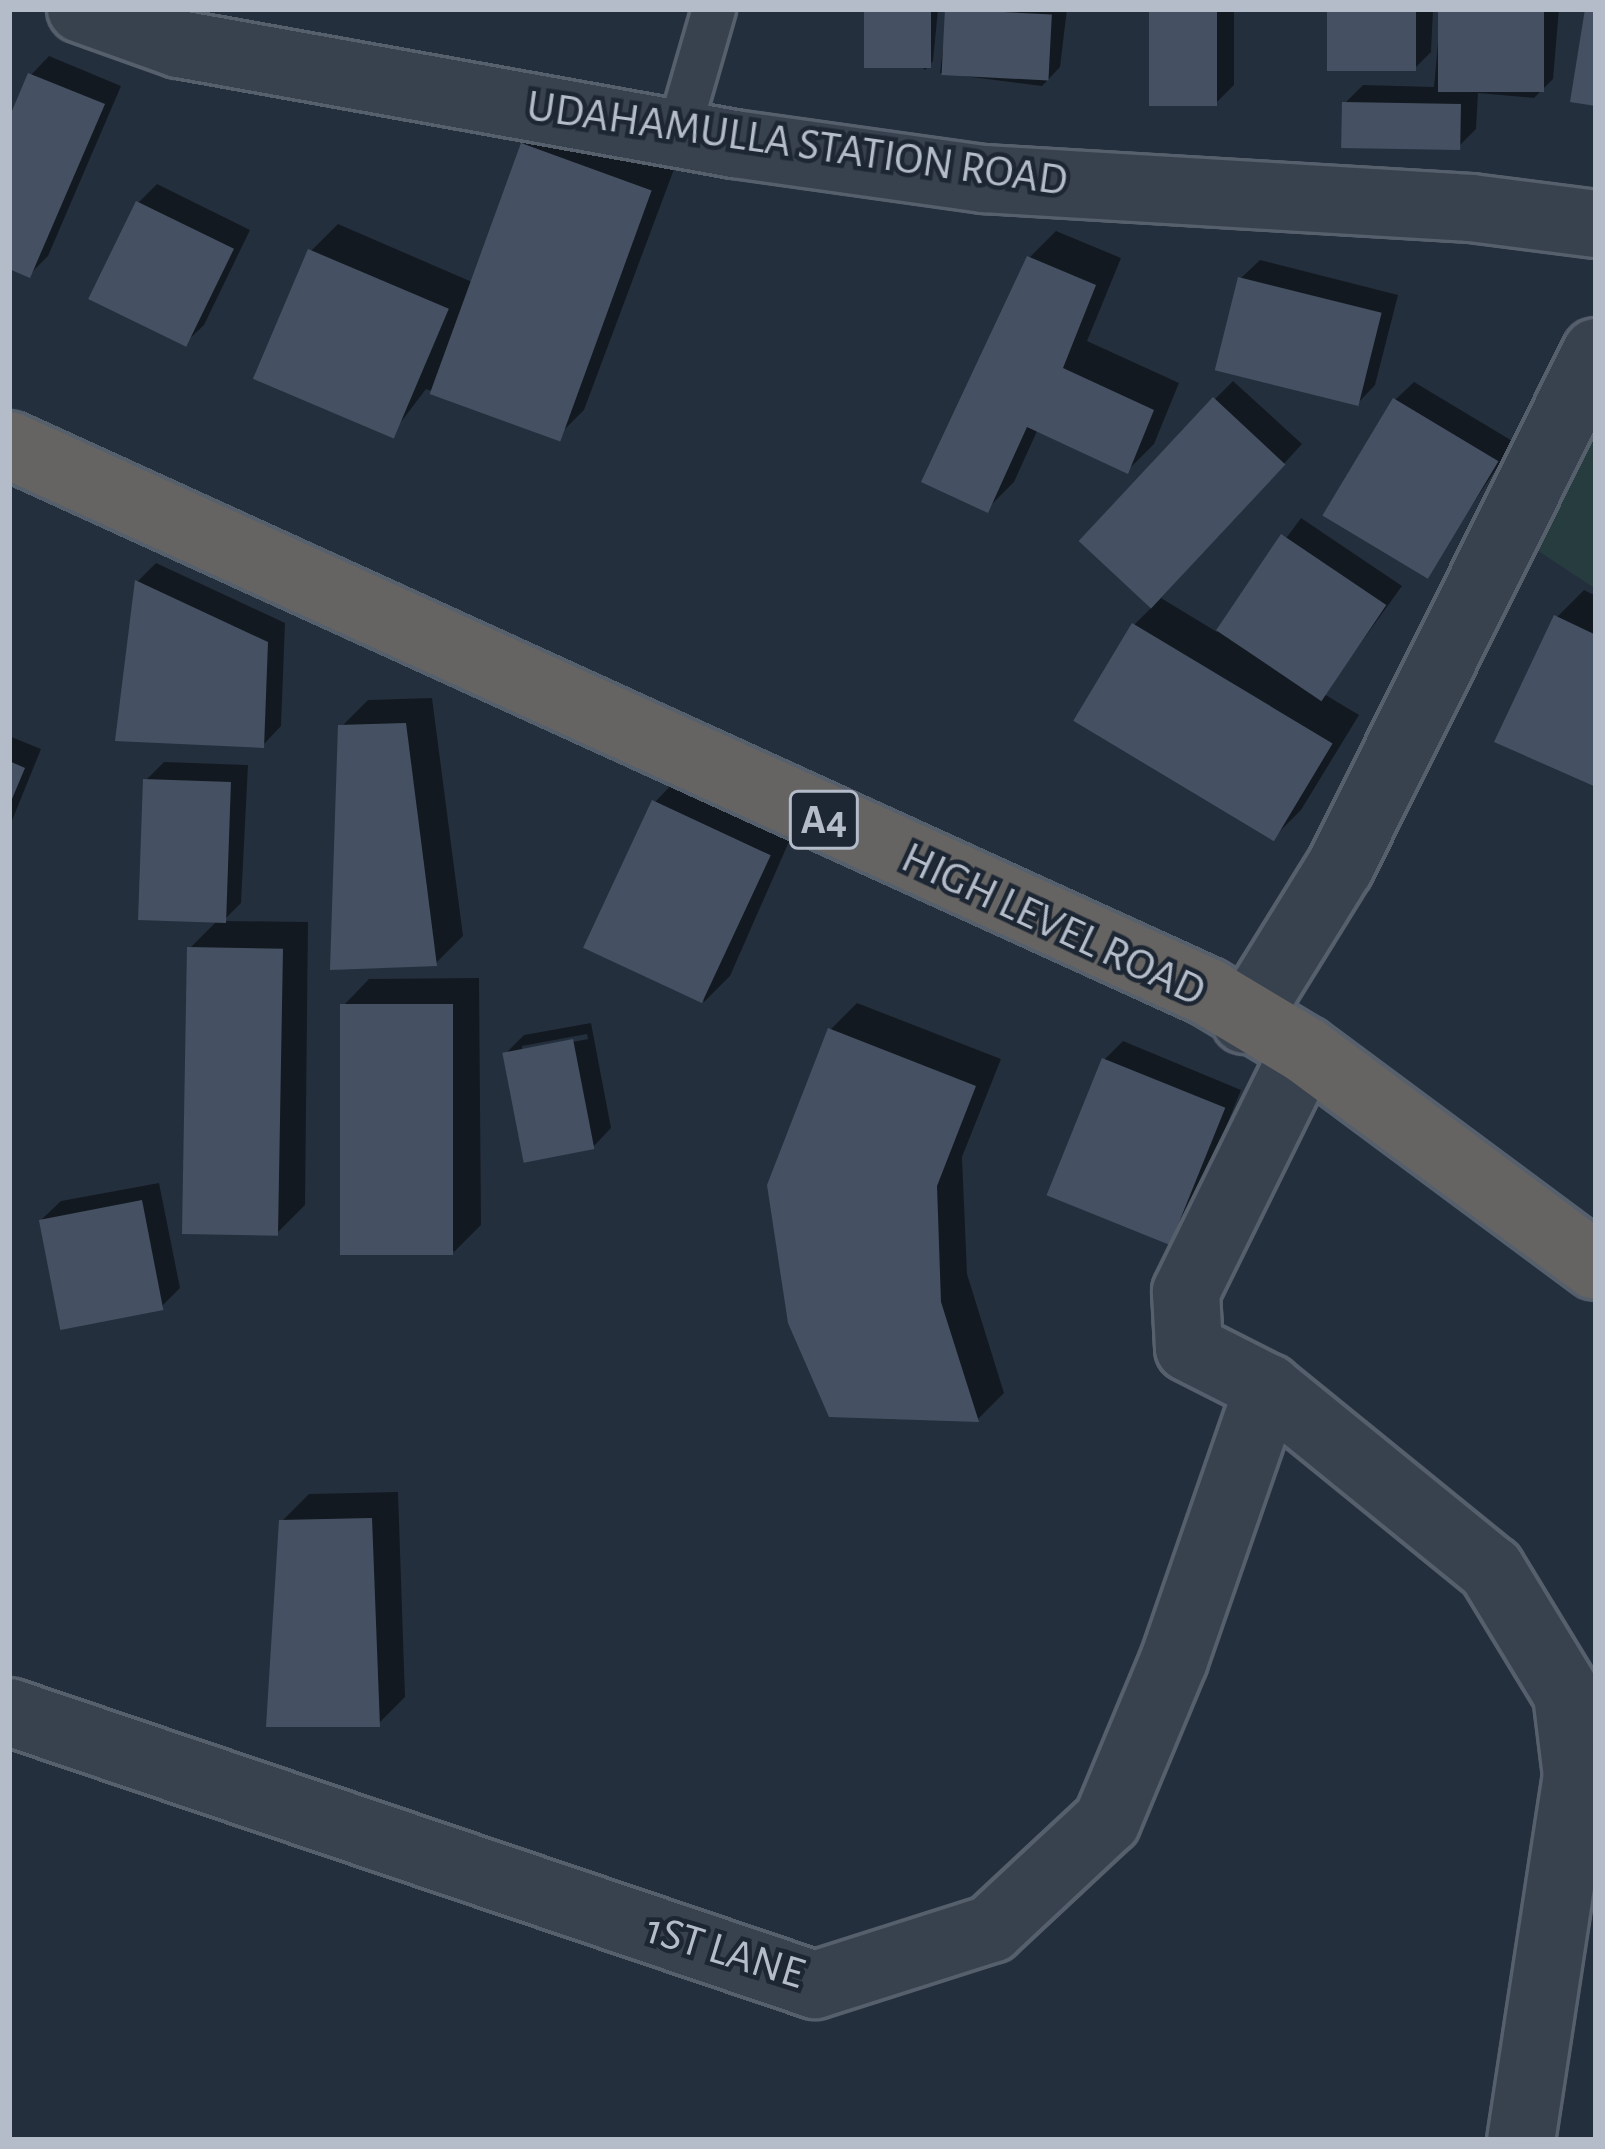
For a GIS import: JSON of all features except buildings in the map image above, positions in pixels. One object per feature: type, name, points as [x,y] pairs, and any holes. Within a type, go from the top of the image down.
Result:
[{"type":"highway","name":"HIGH LEVEL ROAD","points":[[9,446],[1208,992],[1245,1020],[1305,1050],[1596,1266]]},
{"type":"street","name":"UDAHAMULLA STATION ROAD","points":[[81,9],[179,44],[678,134],[984,179],[1471,208],[1596,224]]},
{"type":"street","points":[[1245,1020],[1340,867],[1596,352]]},
{"type":"street","points":[[1305,1050],[1186,1292],[1190,1348],[1268,1388],[1491,1569],[1567,1694],[1576,1775],[1521,2140]]},
{"type":"street","name":"1ST LANE","points":[[9,1712],[814,1985],[992,1929],[1107,1821],[1174,1660],[1268,1388]]},
{"type":"lane","points":[[678,134],[714,9]]},
{"type":"green space","points":[[1596,393],[1596,589],[1529,545]]}]
